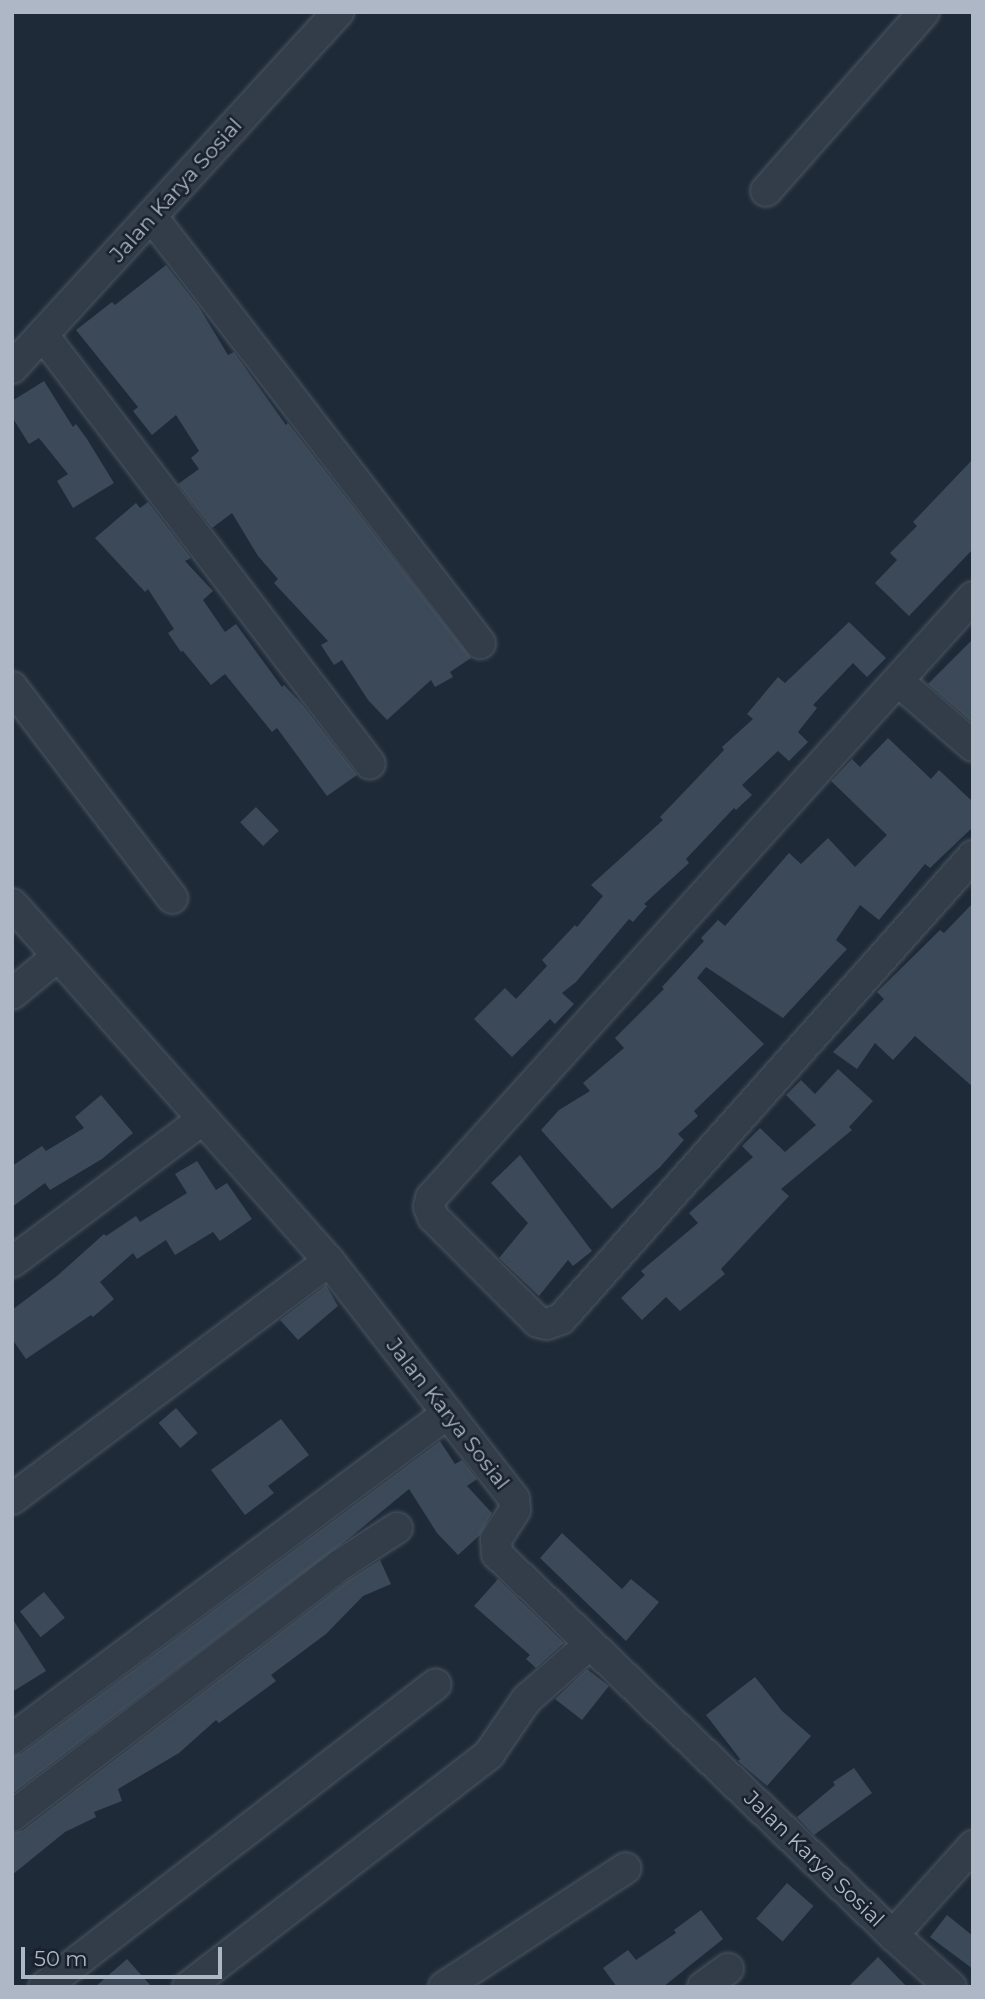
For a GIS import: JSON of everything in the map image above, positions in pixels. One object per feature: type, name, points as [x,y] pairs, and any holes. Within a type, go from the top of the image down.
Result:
[{"type":"street","name":"Jalan Karya Sosial","points":[[12,368],[338,12]]},
{"type":"street","points":[[766,191],[924,12]]},
{"type":"street","points":[[152,217],[480,643]]},
{"type":"street","points":[[43,335],[370,764]]},
{"type":"street","points":[[973,597],[431,1199],[429,1207],[433,1217],[538,1322],[547,1324],[561,1319],[973,856]]},
{"type":"street","points":[[898,681],[973,746]]},
{"type":"street","points":[[12,687],[172,898]]},
{"type":"street","name":"Jalan Karya Sosial","points":[[12,904],[329,1261],[514,1499],[515,1510],[496,1539],[497,1555],[893,1935],[951,1987]]},
{"type":"street","points":[[12,994],[58,956]]},
{"type":"street","points":[[12,1262],[202,1120]]},
{"type":"street","points":[[12,1499],[329,1261]]},
{"type":"street","points":[[12,1739],[448,1413]]},
{"type":"street","points":[[12,1816],[340,1565],[397,1528]]},
{"type":"street","points":[[188,1987],[489,1754],[527,1699],[590,1644]]},
{"type":"street","points":[[44,1987],[436,1684]]},
{"type":"street","points":[[893,1935],[973,1846]]},
{"type":"street","points":[[444,1987],[626,1868]]},
{"type":"street","points":[[703,1987],[728,1969]]},
{"type":"building","points":[[166,265],[199,307],[228,355],[234,352],[286,425],[288,423],[471,658],[450,672],[453,677],[435,687],[431,680],[387,720],[368,700],[342,660],[334,665],[321,645],[328,641],[274,583],[278,579],[258,556],[232,513],[212,528],[178,484],[199,469],[191,458],[199,451],[176,415],[152,435],[133,411],[138,407],[76,330],[112,302],[115,305]]},
{"type":"building","points":[[44,381],[73,427],[76,424],[87,439],[114,483],[73,508],[57,481],[68,474],[39,438],[29,444],[12,417],[12,401]]},
{"type":"building","points":[[973,459],[973,549],[909,616],[875,583],[897,560],[890,553],[917,526],[913,522]]},
{"type":"building","points":[[148,502],[191,558],[185,561],[213,591],[203,600],[225,632],[236,624],[282,687],[284,685],[302,704],[357,775],[327,796],[277,728],[272,732],[225,674],[211,685],[183,651],[181,652],[168,633],[174,629],[148,589],[145,592],[95,538],[136,503],[140,508]]},
{"type":"building","points":[[849,622],[886,658],[867,677],[853,663],[813,705],[817,708],[798,732],[808,742],[789,761],[778,751],[742,785],[752,795],[736,810],[734,808],[686,859],[689,863],[644,904],[647,906],[633,922],[629,919],[576,982],[562,993],[574,1004],[555,1024],[550,1019],[512,1057],[474,1019],[505,988],[516,999],[547,966],[542,960],[575,925],[577,927],[603,896],[591,885],[663,820],[660,817],[724,750],[722,747],[753,719],[747,714],[778,677],[785,683]]},
{"type":"building","points":[[973,639],[973,723],[928,684]]},
{"type":"building","points":[[888,738],[931,779],[939,770],[973,802],[973,827],[930,868],[925,864],[879,920],[860,905],[836,940],[847,949],[783,1018],[706,967],[697,978],[764,1044],[694,1111],[698,1116],[678,1134],[684,1140],[660,1167],[612,1209],[541,1130],[559,1110],[590,1091],[583,1083],[624,1048],[615,1038],[664,989],[662,987],[704,941],[701,938],[718,920],[725,926],[789,853],[801,864],[828,838],[855,867],[887,835],[831,781],[852,759],[860,767]]},
{"type":"building","points":[[256,807],[279,831],[263,846],[240,822]]},
{"type":"building","points":[[973,903],[973,1087],[915,1036],[893,1060],[875,1043],[857,1069],[833,1052],[884,999],[877,992],[940,930],[944,933]]},
{"type":"building","points":[[838,1069],[873,1101],[849,1127],[852,1130],[781,1189],[789,1196],[721,1269],[725,1274],[680,1311],[666,1297],[642,1320],[621,1298],[645,1275],[641,1271],[698,1223],[689,1213],[753,1157],[742,1146],[760,1128],[785,1152],[816,1125],[786,1095],[801,1080],[815,1094]]},
{"type":"building","points":[[101,1095],[133,1133],[102,1159],[50,1190],[45,1183],[12,1207],[12,1166],[42,1146],[46,1151],[84,1128],[75,1117]]},
{"type":"building","points":[[520,1155],[592,1251],[573,1266],[568,1260],[539,1296],[499,1258],[528,1223],[491,1183]]},
{"type":"building","points":[[197,1161],[216,1190],[227,1183],[252,1219],[220,1241],[213,1232],[175,1255],[166,1240],[137,1259],[133,1253],[100,1282],[114,1299],[93,1317],[91,1315],[26,1359],[12,1339],[12,1310],[57,1276],[104,1234],[106,1236],[136,1216],[140,1222],[187,1193],[175,1174]]},
{"type":"building","points":[[326,1285],[338,1306],[298,1340],[280,1320]]},
{"type":"building","points":[[176,1408],[198,1433],[180,1448],[159,1423]]},
{"type":"building","points":[[281,1419],[309,1455],[268,1486],[274,1493],[245,1515],[211,1470]]},
{"type":"building","points":[[440,1441],[455,1464],[462,1460],[477,1479],[467,1486],[492,1513],[480,1535],[458,1555],[437,1533],[409,1489],[352,1536],[12,1794],[12,1756],[22,1753]]},
{"type":"building","points":[[562,1533],[622,1589],[631,1579],[659,1602],[626,1641],[540,1558]]},
{"type":"building","points":[[380,1560],[391,1584],[363,1596],[326,1634],[271,1675],[276,1681],[219,1723],[216,1720],[179,1753],[118,1789],[122,1801],[94,1812],[96,1817],[65,1832],[12,1875],[12,1833],[23,1830],[350,1579]]},
{"type":"building","points":[[498,1579],[564,1643],[536,1668],[526,1659],[530,1655],[474,1606]]},
{"type":"building","points":[[44,1592],[65,1618],[41,1637],[20,1612]]},
{"type":"building","points":[[12,1618],[46,1671],[12,1692]]},
{"type":"building","points":[[587,1669],[609,1686],[582,1720],[555,1699]]},
{"type":"building","points":[[755,1677],[782,1711],[811,1736],[767,1786],[738,1761],[740,1759],[706,1715]]},
{"type":"building","points":[[854,1768],[872,1793],[814,1835],[797,1817],[835,1785],[833,1782]]},
{"type":"building","points":[[787,1883],[813,1906],[783,1941],[756,1918]]},
{"type":"building","points":[[701,1910],[723,1939],[663,1987],[617,1987],[603,1968],[628,1950],[636,1960],[676,1933],[674,1930]]},
{"type":"building","points":[[947,1915],[973,1936],[973,1969],[930,1937]]},
{"type":"building","points":[[878,1957],[907,1987],[848,1987]]},
{"type":"building","points":[[127,1959],[152,1987],[95,1987]]}]
